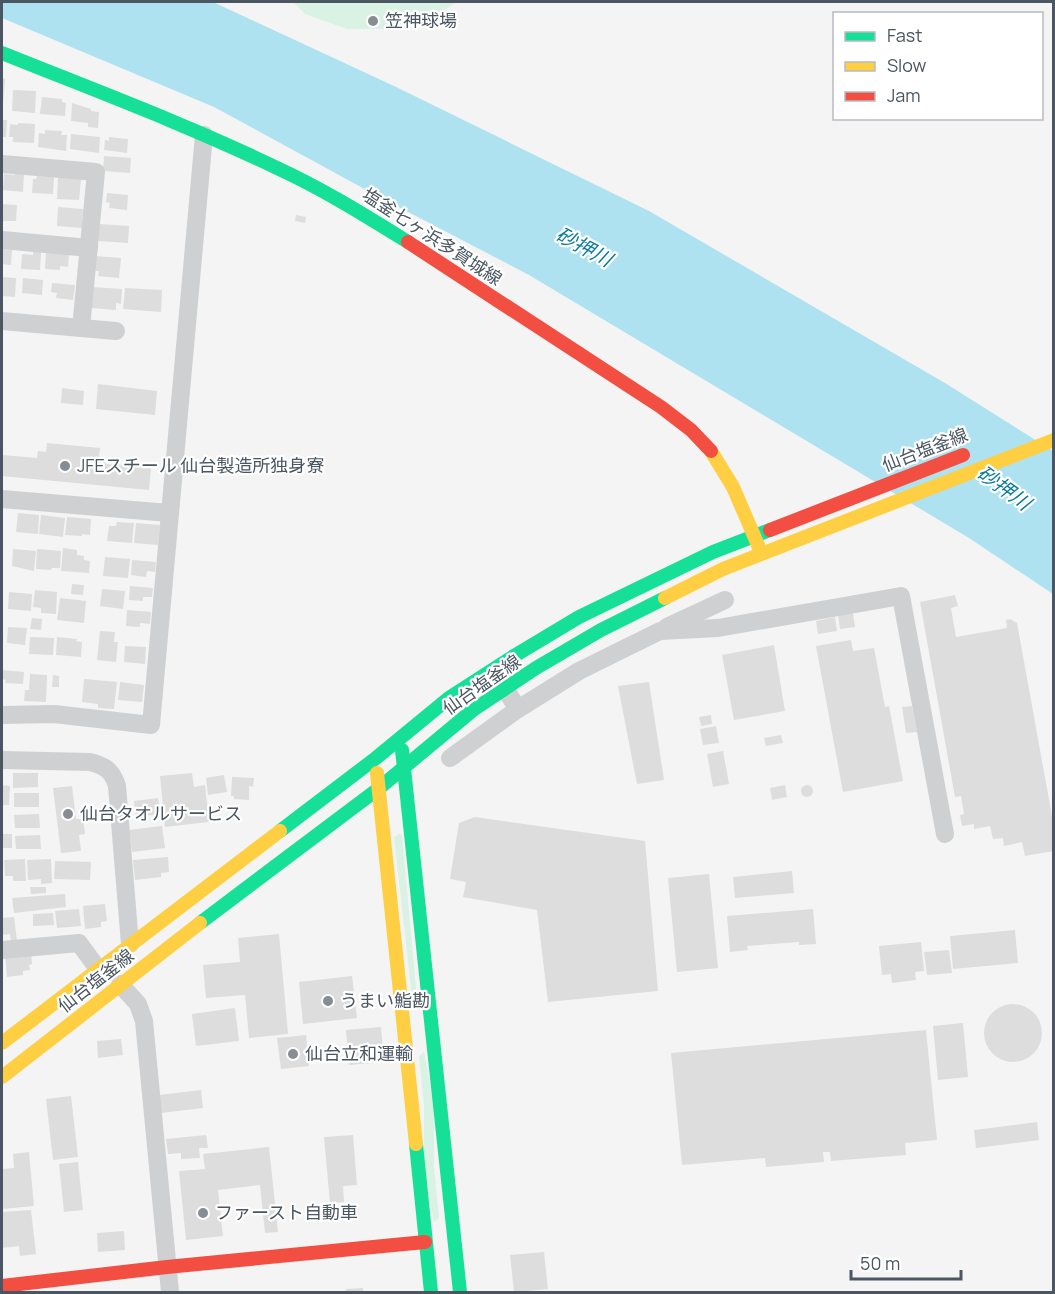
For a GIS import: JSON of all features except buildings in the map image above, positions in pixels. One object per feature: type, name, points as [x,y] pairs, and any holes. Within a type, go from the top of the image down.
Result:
[{"type":"main road","name":"塩釜七ヶ浜多賀城線","points":[[2,53],[204,135],[278,168],[348,205],[661,407],[692,431],[728,477],[761,554]]},
{"type":"main road","name":"仙台塩釜線","points":[[2,1077],[120,984],[378,789],[473,710],[600,630],[723,569],[1053,440]]},
{"type":"main road","name":"仙台塩釜線","points":[[2,1043],[376,758],[449,698],[514,656],[579,617],[713,552],[978,450]]},
{"type":"main road","points":[[401,736],[460,1293]]},
{"type":"main road","points":[[376,758],[431,1293]]},
{"type":"main road","points":[[2,1286],[167,1267],[425,1242]]},
{"type":"street","points":[[2,715],[54,714],[151,725],[204,135]]},
{"type":"street","points":[[2,164],[96,172],[81,328]]},
{"type":"street","points":[[2,240],[89,248]]},
{"type":"street","points":[[2,321],[116,331]]},
{"type":"street","points":[[2,499],[169,513]]},
{"type":"street","points":[[660,631],[718,628],[901,596],[945,834]]},
{"type":"street","points":[[450,758],[518,709],[579,671],[724,600]]},
{"type":"street","points":[[505,689],[518,709]]},
{"type":"street","points":[[2,760],[90,762],[104,765],[113,774],[117,786],[130,944]]},
{"type":"street","points":[[2,950],[79,943],[98,969]]},
{"type":"street","points":[[120,984],[138,1004],[144,1021],[170,1293]]},
{"type":"street","points":[[405,1043],[433,1040]]},
{"type":"street","points":[[425,1242],[454,1234]]},
{"type":"green space","name":"笠神球場","points":[[293,2],[456,2],[403,29],[347,29],[305,14]]},
{"type":"green space","points":[[402,835],[417,999],[412,997],[394,837]]},
{"type":"green space","points":[[424,1052],[434,1106],[434,1167],[439,1218],[434,1222],[424,1167],[424,1106],[419,1056]]},
{"type":"water","name":"砂押川","points":[[2,2],[213,2],[394,86],[649,211],[945,383],[1053,451],[1053,594],[969,538],[529,275],[214,107],[2,18]]},
{"type":"traffic: fast","points":[[2,53],[141,108],[243,152],[328,194],[408,242]]},
{"type":"traffic: fast","points":[[280,831],[376,758],[449,698],[514,656],[579,617],[713,552],[770,530]]},
{"type":"traffic: fast","points":[[200,923],[378,789],[473,710],[536,668],[601,630],[665,598]]},
{"type":"traffic: fast","points":[[402,750],[460,1292]]},
{"type":"traffic: fast","points":[[416,1144],[431,1292]]},
{"type":"traffic: slow","points":[[665,598],[723,569],[1054,440]]},
{"type":"traffic: slow","points":[[711,451],[733,487],[761,552]]},
{"type":"traffic: slow","points":[[377,773],[416,1144]]},
{"type":"traffic: slow","points":[[2,1043],[280,831]]},
{"type":"traffic: slow","points":[[2,1077],[200,923]]},
{"type":"traffic: jam","points":[[408,242],[661,407],[691,430],[711,451]]},
{"type":"traffic: jam","points":[[770,530],[963,455]]},
{"type":"traffic: jam","points":[[2,1286],[167,1267],[425,1242]]},
{"type":"place","name":"笠神球場","points":[[373,21]]},
{"type":"place","name":"JFEスチール 仙台製造所独身寮","points":[[65,466]]},
{"type":"place","name":"仙台タオルサービス","points":[[68,814]]},
{"type":"place","name":"うまい鮨勘","points":[[328,1001]]},
{"type":"place","name":"仙台立和運輸","points":[[293,1054]]},
{"type":"place","name":"ファースト自動車","points":[[203,1213]]}]
